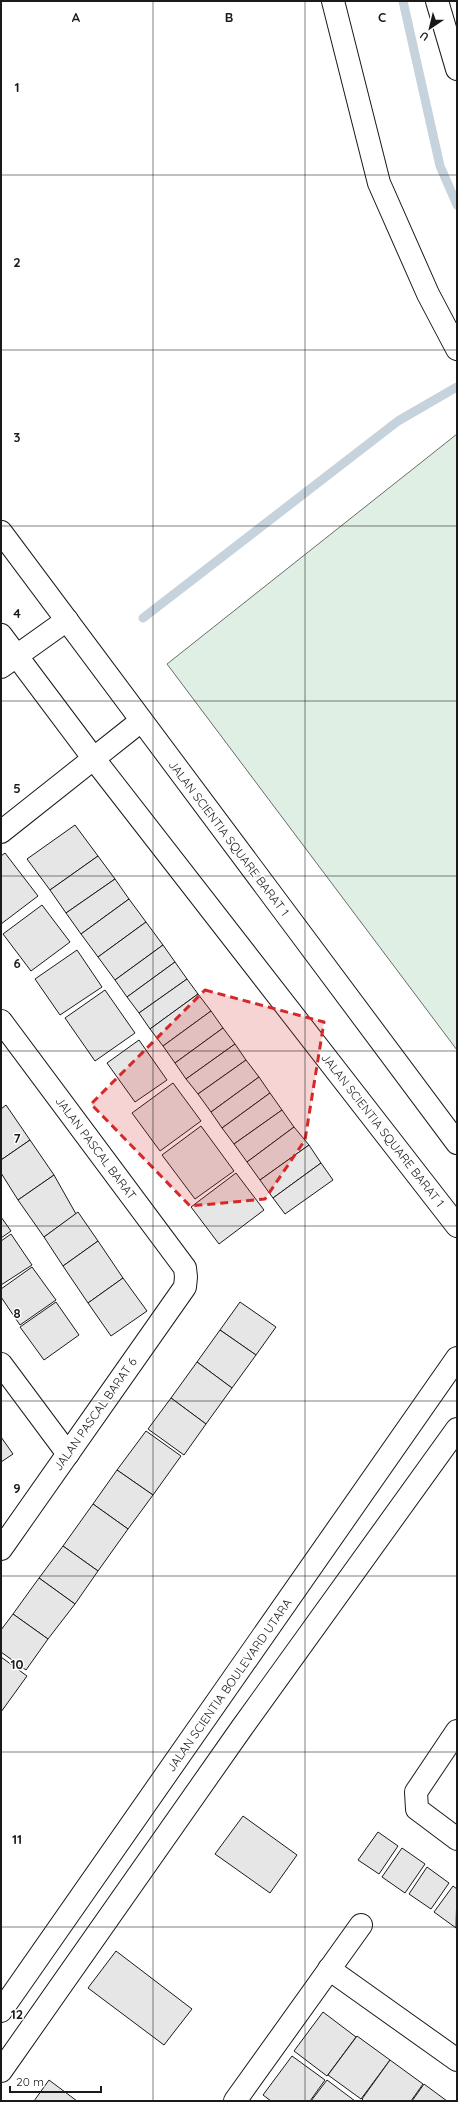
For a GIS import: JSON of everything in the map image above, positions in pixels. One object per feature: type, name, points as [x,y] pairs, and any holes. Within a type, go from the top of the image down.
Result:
[{"type":"street","points":[[333,1],[379,182],[428,294],[457,350]]},
{"type":"street","points":[[437,1],[457,69]]},
{"type":"street","name":"JALAN SCIENTIA SQUARE BARAT 1","points":[[1,532],[457,1142]]},
{"type":"street","points":[[9,661],[67,620]]},
{"type":"street","name":"JALAN SCIENTIA SQUARE BARAT 1","points":[[1,635],[9,661],[94,759],[457,1226]]},
{"type":"street","points":[[1,832],[141,721]]},
{"type":"street","name":"JALAN PASCAL BARAT","points":[[1,1021],[184,1268],[186,1277]]},
{"type":"street","name":"JALAN PASCAL BARAT 6","points":[[1,1549],[184,1287],[186,1277]]},
{"type":"street","name":"JALAN SCIENTIA BOULEVARD UTARA","points":[[1,2011],[457,1358]]},
{"type":"street","points":[[1,1364],[68,1454]]},
{"type":"street","points":[[1,2071],[250,1716],[457,1429]]},
{"type":"street","points":[[457,1731],[416,1792],[418,1809],[457,1839]]},
{"type":"street","points":[[236,2101],[361,1925]]},
{"type":"street","points":[[329,1969],[457,2060]]},
{"type":"highlighted area","points":[[205,990],[324,1022],[305,1140],[265,1199],[190,1206],[91,1104],[142,1051]]},
{"type":"green space","points":[[457,434],[457,1050],[167,664]]},
{"type":"building","points":[[75,825],[98,856],[50,890],[27,859]]},
{"type":"building","points":[[5,853],[38,896],[1,924],[1,856]]},
{"type":"building","points":[[98,856],[115,879],[66,913],[50,890]]},
{"type":"building","points":[[115,879],[129,899],[81,934],[66,913]]},
{"type":"building","points":[[129,899],[146,922],[98,957],[81,934]]},
{"type":"building","points":[[42,905],[70,942],[31,971],[3,934]]},
{"type":"building","points":[[146,922],[163,945],[115,980],[98,957]]},
{"type":"building","points":[[163,945],[175,962],[127,997],[115,980]]},
{"type":"building","points":[[77,950],[102,987],[60,1015],[35,979]]},
{"type":"building","points":[[175,962],[187,979],[139,1013],[127,997]]},
{"type":"building","points":[[187,979],[198,994],[150,1029],[139,1013]]},
{"type":"building","points":[[105,990],[135,1033],[95,1061],[65,1018]]},
{"type":"building","points":[[198,994],[211,1011],[163,1046],[150,1029]]},
{"type":"building","points":[[211,1011],[223,1028],[175,1063],[163,1046]]},
{"type":"building","points":[[223,1028],[235,1044],[186,1079],[175,1063]]},
{"type":"building","points":[[139,1040],[167,1080],[135,1102],[107,1063]]},
{"type":"building","points":[[235,1044],[246,1060],[198,1094],[186,1079]]},
{"type":"building","points":[[246,1060],[259,1077],[211,1112],[198,1094]]},
{"type":"building","points":[[259,1077],[270,1093],[222,1128],[211,1112]]},
{"type":"building","points":[[173,1083],[201,1121],[160,1151],[132,1113]]},
{"type":"building","points":[[270,1093],[282,1110],[234,1144],[222,1128]]},
{"type":"building","points":[[6,1105],[30,1140],[1,1160],[1,1109]]},
{"type":"building","points":[[282,1110],[294,1127],[247,1162],[234,1144]]},
{"type":"building","points":[[201,1126],[234,1171],[195,1199],[162,1155]]},
{"type":"building","points":[[294,1127],[309,1145],[260,1180],[247,1162]]},
{"type":"building","points":[[30,1140],[54,1175],[18,1200],[1,1173],[1,1160]]},
{"type":"building","points":[[309,1145],[321,1163],[273,1198],[260,1180]]},
{"type":"building","points":[[321,1163],[333,1180],[285,1214],[273,1198]]},
{"type":"building","points":[[236,1173],[264,1210],[219,1244],[191,1207]]},
{"type":"building","points":[[54,1175],[76,1214],[44,1237],[18,1200]]},
{"type":"building","points":[[78,1212],[98,1241],[63,1266],[44,1237]]},
{"type":"building","points":[[1,1217],[11,1231],[1,1238]]},
{"type":"building","points":[[11,1234],[32,1265],[1,1285],[1,1241]]},
{"type":"building","points":[[98,1241],[123,1278],[88,1303],[63,1266]]},
{"type":"building","points":[[32,1267],[56,1300],[20,1325],[1,1297],[1,1289]]},
{"type":"building","points":[[123,1278],[147,1311],[111,1336],[88,1303]]},
{"type":"building","points":[[56,1302],[79,1335],[44,1360],[20,1327]]},
{"type":"building","points":[[240,1302],[276,1327],[256,1355],[220,1330]]},
{"type":"building","points":[[220,1330],[256,1355],[232,1388],[197,1362]]},
{"type":"building","points":[[197,1362],[232,1388],[206,1424],[171,1398]]},
{"type":"building","points":[[171,1398],[206,1424],[184,1455],[148,1429]]},
{"type":"building","points":[[146,1431],[181,1456],[153,1495],[117,1470]]},
{"type":"building","points":[[1,1437],[13,1454],[1,1462]]},
{"type":"building","points":[[117,1470],[153,1495],[128,1529],[93,1504]]},
{"type":"building","points":[[93,1504],[128,1529],[98,1571],[63,1546]]},
{"type":"building","points":[[63,1546],[98,1571],[75,1604],[39,1578]]},
{"type":"building","points":[[39,1578],[75,1604],[48,1639],[13,1614]]},
{"type":"building","points":[[13,1614],[48,1639],[26,1670],[1,1652],[1,1630]]},
{"type":"building","points":[[1,1657],[27,1676],[1,1712]]},
{"type":"building","points":[[243,1816],[297,1855],[270,1893],[215,1854]]},
{"type":"building","points":[[378,1832],[398,1846],[379,1874],[358,1860]]},
{"type":"building","points":[[402,1848],[425,1864],[405,1893],[382,1877]]},
{"type":"building","points":[[427,1867],[449,1883],[431,1909],[409,1894]]},
{"type":"building","points":[[453,1886],[457,1889],[456,1928],[434,1912]]},
{"type":"building","points":[[116,1951],[192,2009],[164,2045],[88,1988]]},
{"type":"building","points":[[323,2012],[356,2037],[327,2076],[294,2051]]},
{"type":"building","points":[[357,2036],[390,2060],[361,2099],[328,2075]]},
{"type":"building","points":[[292,2056],[325,2080],[310,2101],[271,2101],[263,2095]]},
{"type":"building","points":[[390,2060],[423,2084],[411,2101],[364,2101],[362,2099]]},
{"type":"building","points":[[49,2080],[77,2101],[34,2101]]},
{"type":"building","points":[[327,2080],[355,2101],[311,2101]]},
{"type":"building","points":[[424,2084],[447,2101],[412,2101]]},
{"type":"waterway","points":[[403,1],[440,166],[457,205]]},
{"type":"waterway","points":[[143,618],[398,421],[457,387]]}]
